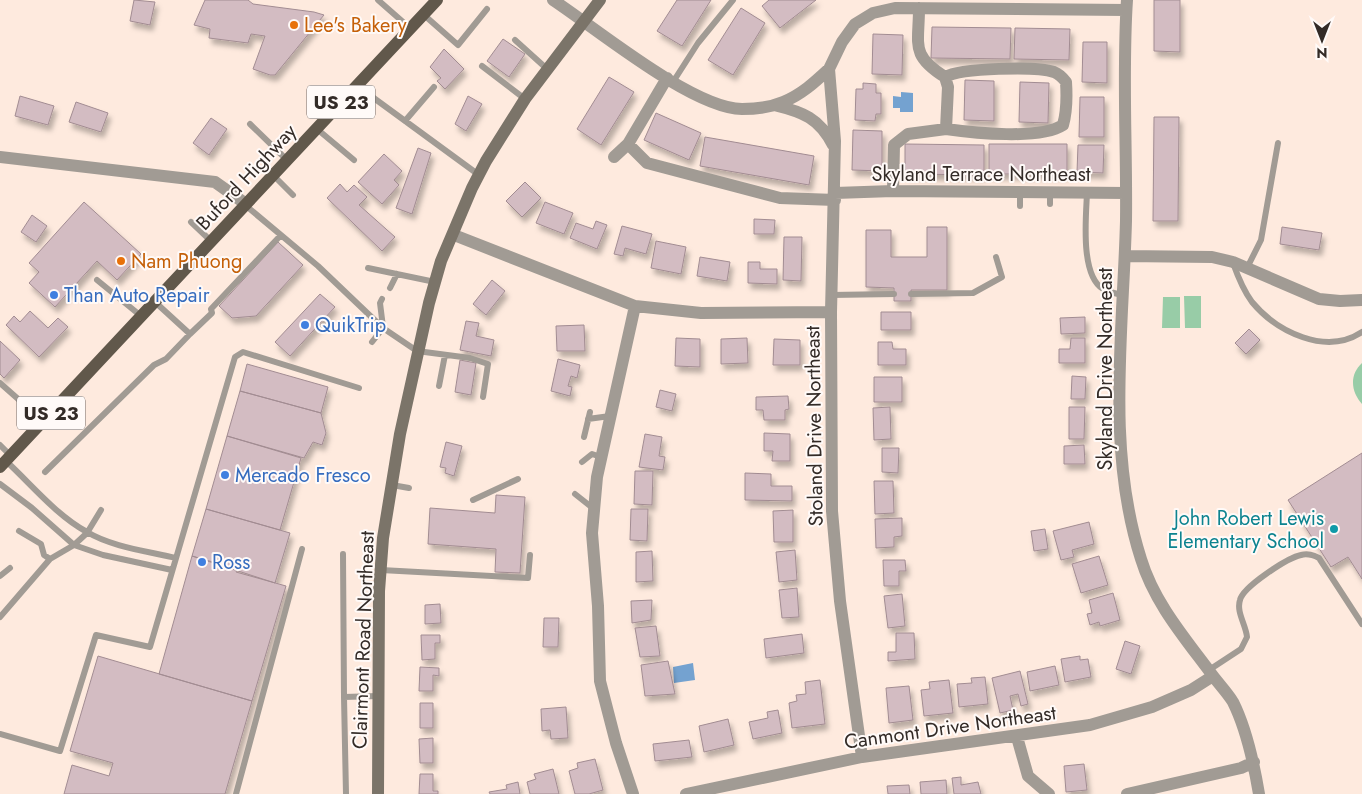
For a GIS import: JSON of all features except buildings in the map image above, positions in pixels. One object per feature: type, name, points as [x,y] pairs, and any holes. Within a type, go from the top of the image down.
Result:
[{"type":"main road","name":"Buford Highway","points":[[5,461],[437,0]]},
{"type":"main road","name":"Clairmont Road Northeast","points":[[378,794],[380,570],[390,485],[417,351],[435,282],[441,262],[479,175],[525,98],[546,68],[600,0]]},
{"type":"street","points":[[553,0],[670,80],[709,100],[740,109],[783,102],[808,88],[829,69],[842,42],[855,24],[873,13],[895,8],[985,4],[1126,5]]},
{"type":"street","name":"Skyland Drive Northeast","points":[[1126,5],[1126,193],[1125,256],[1121,295],[1120,444],[1131,528],[1145,572],[1165,611],[1232,702],[1254,762],[1258,794]]},
{"type":"street","points":[[919,8],[918,50],[929,67],[945,77],[948,87],[946,129]]},
{"type":"street","name":"Stoland Drive Northeast","points":[[829,69],[835,147],[831,295],[832,512],[840,601],[862,757]]},
{"type":"street","points":[[893,191],[894,145],[908,134],[946,129],[984,134],[1052,132],[1063,125],[1066,114],[1066,82],[1055,72],[1038,70],[973,70],[956,72],[945,77]]},
{"type":"street","points":[[614,157],[628,144],[670,80]]},
{"type":"street","points":[[772,104],[809,116],[825,130],[835,147]]},
{"type":"street","name":"Skyland Terrace Northeast","points":[[628,144],[647,163],[780,198],[893,191],[1020,199],[1050,199],[1087,193],[1126,193]]},
{"type":"street","points":[[0,157],[216,182],[246,205]]},
{"type":"street","points":[[454,235],[635,306],[702,313],[831,312]]},
{"type":"street","points":[[1125,256],[1212,257],[1232,262],[1319,299],[1340,301],[1362,300]]},
{"type":"street","points":[[633,794],[616,743],[600,681],[598,606],[592,533],[601,458],[635,306]]},
{"type":"street","name":"Canmont Drive Northeast","points":[[686,794],[862,757],[1017,737],[1090,725],[1127,716],[1191,690],[1211,673]]},
{"type":"street","points":[[1017,737],[1028,776],[1049,794]]},
{"type":"street","points":[[1126,794],[1241,768],[1254,762]]},
{"type":"lane","points":[[378,0],[411,29]]},
{"type":"lane","points":[[670,80],[733,0]]},
{"type":"lane","points":[[424,15],[458,45],[487,9]]},
{"type":"lane","points":[[515,40],[546,68]]},
{"type":"lane","points":[[482,66],[525,98]]},
{"type":"lane","points":[[356,85],[479,175]]},
{"type":"lane","points":[[405,121],[434,87]]},
{"type":"lane","points":[[250,124],[287,160]]},
{"type":"lane","points":[[317,129],[354,160]]},
{"type":"lane","points":[[1247,268],[1261,240],[1278,143]]},
{"type":"lane","points":[[273,175],[293,195]]},
{"type":"lane","points":[[1087,193],[1088,265],[1094,279],[1102,289],[1121,295]]},
{"type":"lane","points":[[246,205],[318,266],[383,328],[417,351],[488,364],[483,397]]},
{"type":"lane","points":[[191,222],[211,241]]},
{"type":"lane","points":[[45,472],[154,365],[166,359],[212,313],[211,309],[280,235]]},
{"type":"lane","points":[[911,294],[973,293],[1002,277],[996,257]]},
{"type":"lane","points":[[1232,262],[1242,288],[1253,303],[1281,328],[1307,339],[1333,343],[1348,340],[1362,332]]},
{"type":"lane","points":[[368,268],[435,282]]},
{"type":"lane","points":[[390,288],[397,274]]},
{"type":"lane","points":[[97,280],[141,316]]},
{"type":"lane","points":[[831,295],[894,294]]},
{"type":"lane","points":[[372,342],[383,328],[380,302],[382,299]]},
{"type":"lane","points":[[154,302],[190,334]]},
{"type":"lane","points":[[0,734],[60,751],[96,635],[150,647],[235,357],[243,352],[359,388]]},
{"type":"lane","points":[[439,386],[445,355]]},
{"type":"lane","points":[[0,383],[43,421]]},
{"type":"lane","points":[[584,437],[590,412]]},
{"type":"lane","points":[[588,419],[610,416]]},
{"type":"lane","points":[[0,445],[5,461],[64,517],[87,532],[100,538],[176,558]]},
{"type":"lane","points":[[582,462],[592,454],[601,458]]},
{"type":"lane","points":[[473,500],[518,479]]},
{"type":"lane","points":[[0,484],[32,508],[74,545],[103,555],[172,570]]},
{"type":"lane","points":[[390,485],[409,488]]},
{"type":"lane","points":[[575,494],[594,510]]},
{"type":"lane","points":[[0,617],[50,559],[74,545],[87,532],[101,510]]},
{"type":"lane","points":[[19,531],[41,544],[44,555],[50,559]]},
{"type":"lane","points":[[236,794],[302,549]]},
{"type":"lane","points":[[343,554],[346,794]]},
{"type":"lane","points":[[380,570],[528,578],[530,554]]},
{"type":"lane","points":[[1211,673],[1241,649],[1247,637],[1239,602],[1243,593],[1275,570],[1302,554],[1312,554],[1319,558],[1362,624]]},
{"type":"lane","points":[[0,576],[10,568]]},
{"type":"lane","points":[[344,697],[378,696]]},
{"type":"green space","points":[[1184,296],[1201,296],[1201,328],[1185,328]]},
{"type":"green space","points":[[1163,297],[1180,297],[1180,328],[1162,328]]},
{"type":"green space","points":[[1362,363],[1362,404],[1354,389],[1353,378]]},
{"type":"water","points":[[901,92],[913,93],[913,112],[900,112],[900,108],[893,108],[893,96],[901,97]]},
{"type":"water","points":[[693,663],[695,680],[674,683],[673,667]]},
{"type":"place","name":"Lee's Bakery","points":[[294,25]]},
{"type":"place","name":"Nam Phuong","points":[[121,261]]},
{"type":"place","name":"Than Auto Repair","points":[[54,295]]},
{"type":"place","name":"QuikTrip","points":[[305,325]]},
{"type":"place","name":"Mercado Fresco","points":[[225,475]]},
{"type":"place","name":"John Robert Lewis Elementary School","points":[[1334,529]]},
{"type":"place","name":"Ross","points":[[202,562]]}]
